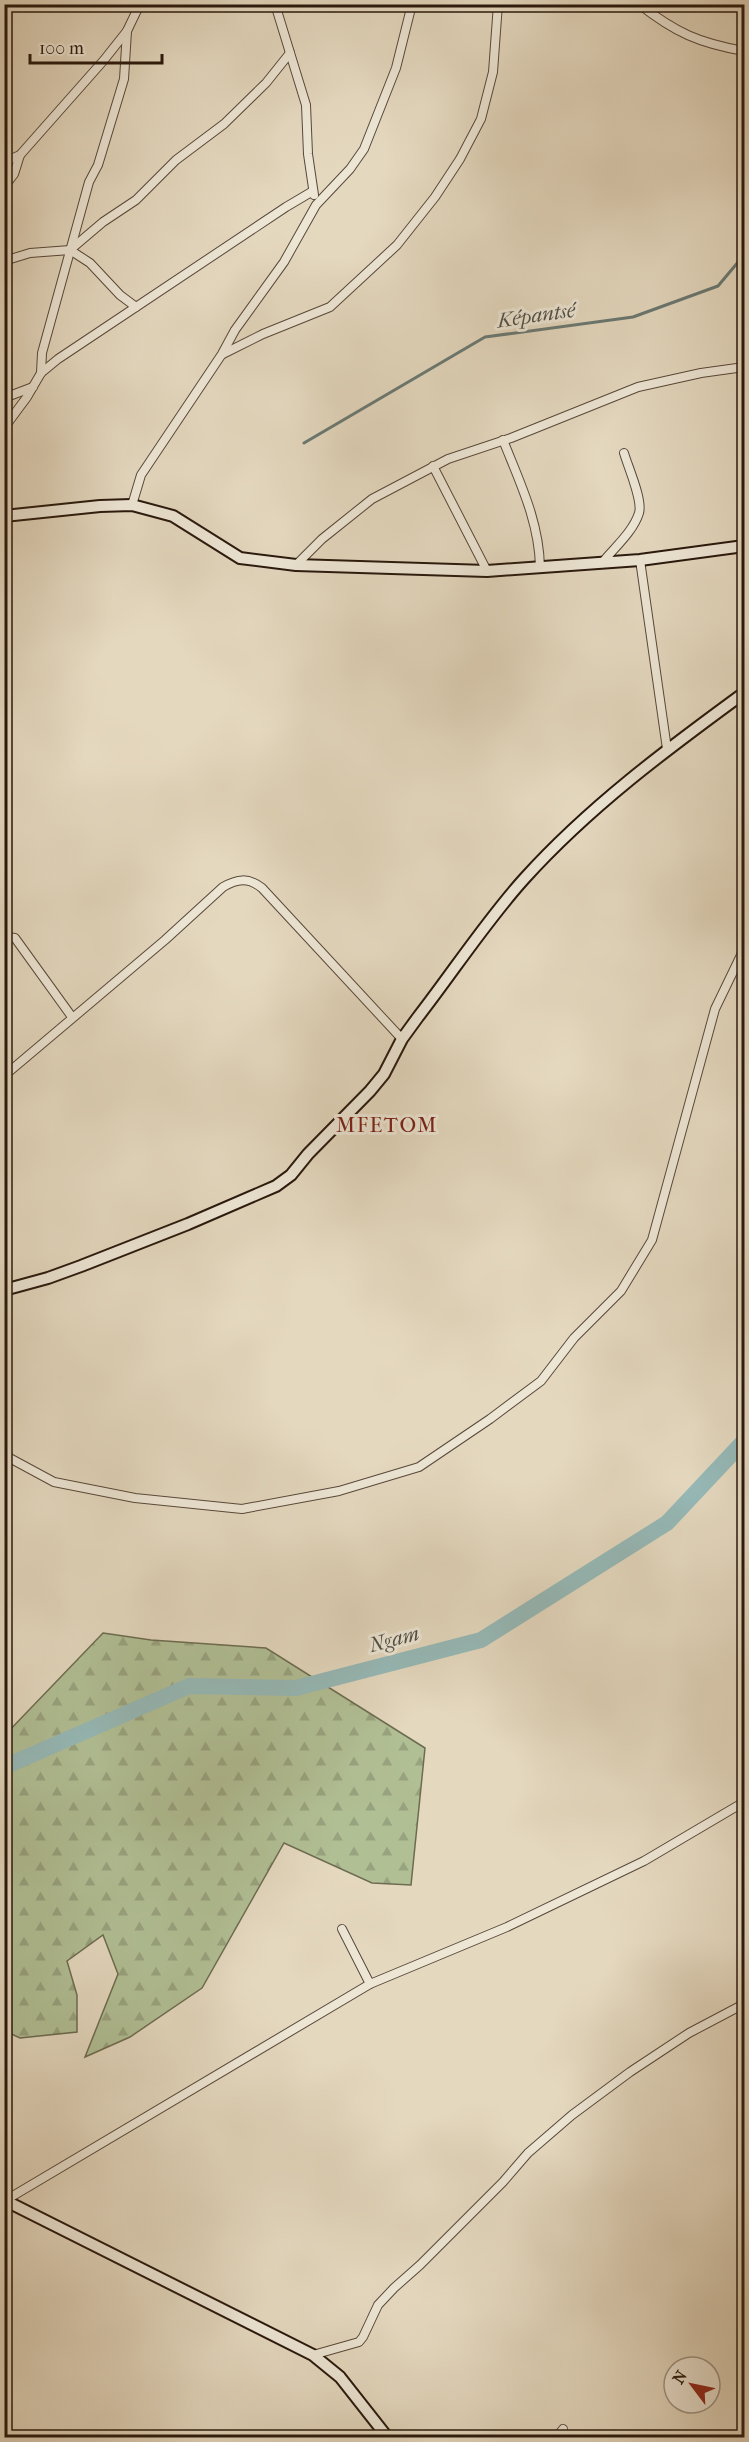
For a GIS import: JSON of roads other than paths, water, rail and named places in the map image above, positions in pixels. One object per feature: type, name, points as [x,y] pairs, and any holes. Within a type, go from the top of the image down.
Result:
[{"type":"street","points":[[4,187],[14,174],[20,155],[127,31],[140,4]]},
{"type":"street","points":[[275,4],[306,105],[308,154],[316,205]]},
{"type":"street","points":[[132,505],[141,475],[222,354],[234,330],[284,262],[316,205],[351,169],[367,142],[396,68],[412,4]]},
{"type":"street","points":[[222,354],[263,334],[330,307],[397,245],[435,197],[460,159],[484,111],[494,72],[498,4]]},
{"type":"street","points":[[639,4],[688,37],[716,46],[744,51]]},
{"type":"street","points":[[41,373],[42,353],[89,182],[98,165],[124,79],[127,31]]},
{"type":"street","points":[[4,261],[30,253],[70,250],[103,222],[136,200],[176,160],[224,124],[266,83],[290,53]]},
{"type":"street","points":[[4,162],[20,155]]},
{"type":"street","points":[[4,428],[41,373],[58,359],[313,191]]},
{"type":"street","points":[[70,250],[90,263],[120,295],[136,307]]},
{"type":"street","points":[[296,565],[322,539],[364,505],[457,455],[503,440],[630,389],[701,373],[744,368]]},
{"type":"street","points":[[4,398],[33,387]]},
{"type":"street","points":[[503,440],[532,511],[539,543],[540,567]]},
{"type":"street","points":[[602,563],[624,537],[639,513],[637,496],[624,453]]},
{"type":"street","points":[[433,466],[487,571]]},
{"type":"street","points":[[4,516],[132,505],[173,516],[240,558],[296,565],[487,571],[640,560],[744,546]]},
{"type":"street","points":[[640,560],[667,749]]},
{"type":"street","points":[[4,1290],[48,1278],[197,1220],[276,1186],[291,1175],[384,1074],[402,1039],[523,881],[582,820],[667,749],[744,693]]},
{"type":"street","points":[[4,1076],[165,940],[223,887],[233,881],[254,881],[279,905],[402,1039]]},
{"type":"street","points":[[4,940],[8,937],[15,938],[72,1017]]},
{"type":"street","points":[[4,1455],[54,1482],[135,1498],[242,1509],[339,1491],[419,1467],[490,1419],[541,1381],[574,1338],[621,1291],[652,1240],[715,1009],[744,949]]},
{"type":"street","points":[[5,2200],[370,1983],[507,1927],[644,1862],[744,1802]]},
{"type":"street","points":[[342,1929],[370,1983]]},
{"type":"street","points":[[313,2355],[359,2342],[378,2305],[503,2182],[528,2153],[572,2115],[630,2072],[689,2033],[744,2004]]},
{"type":"street","points":[[5,2200],[313,2355],[340,2377],[388,2438]]},
{"type":"street","points":[[556,2438],[563,2429]]},
{"type":"waterway","name":"Képantsé","points":[[304,443],[485,337],[633,317],[718,286],[744,255]]},
{"type":"waterway","name":"Ngam","points":[[4,1767],[189,1686],[296,1688],[481,1640],[667,1523],[744,1441]]},
{"type":"district","name":"MFETOM","points":[[387,1125]]}]
